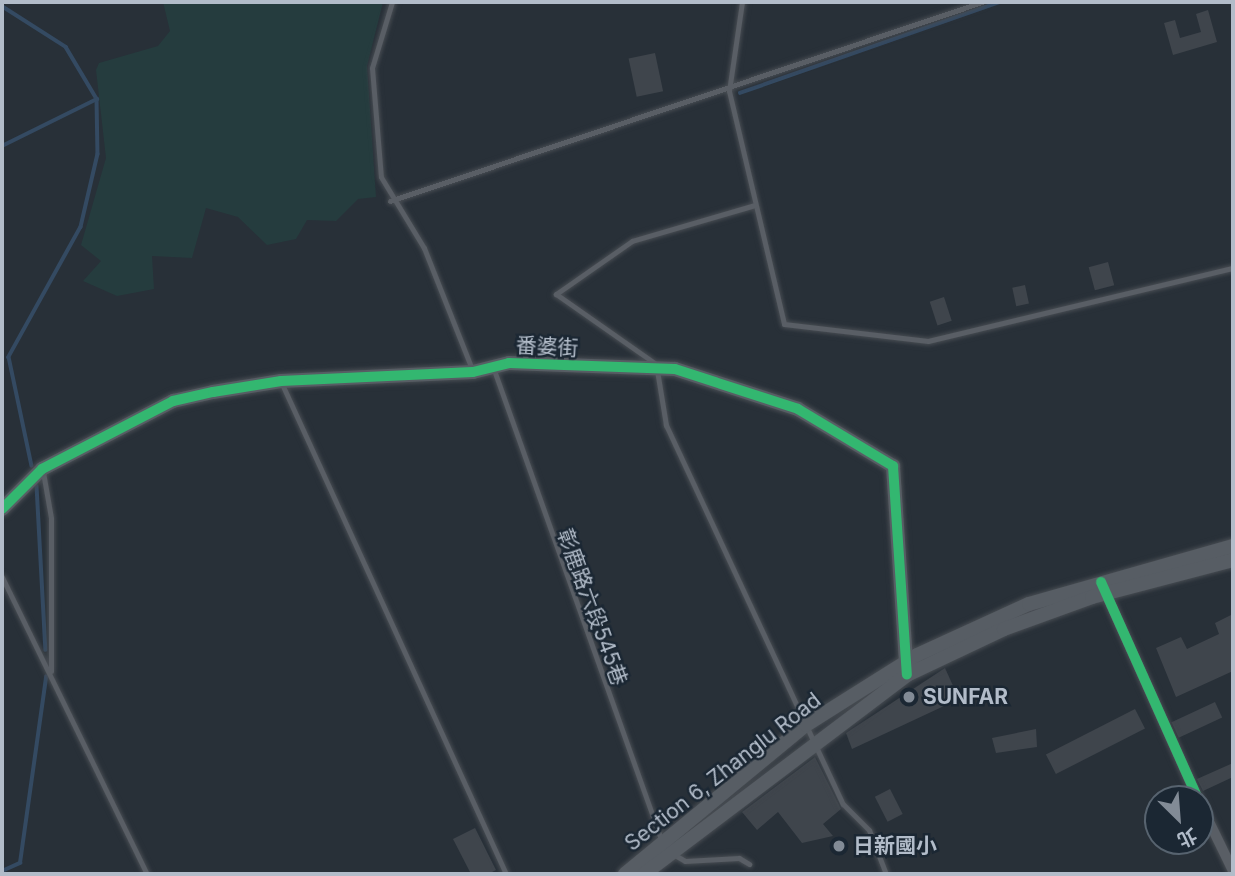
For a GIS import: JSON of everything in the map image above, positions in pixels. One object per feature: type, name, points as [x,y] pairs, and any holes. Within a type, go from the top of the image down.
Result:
[{"type":"main road","name":"番婆街","points":[[2,509],[42,469],[173,401],[281,381],[473,372],[493,367],[658,372],[675,369],[719,378],[798,409],[893,466],[905,670]]},
{"type":"main road","name":"Section 6, Zhanglu Road","points":[[1103,588],[1233,546]]},
{"type":"main road","name":"Section 6, Zhanglu Road","points":[[644,874],[666,848],[806,725],[1028,604],[1233,560]]},
{"type":"main road","name":"Section 6, Zhanglu Road","points":[[625,874],[666,848],[905,670]]},
{"type":"street","points":[[1103,588],[1192,785]]},
{"type":"street","points":[[1214,832],[1233,871]]},
{"type":"lane","points":[[392,2],[372,68],[381,177],[390,201],[424,248],[473,372]]},
{"type":"lane","points":[[742,2],[729,91],[784,324],[799,330],[928,341],[1233,268]]},
{"type":"lane","points":[[390,201],[729,91],[982,2]]},
{"type":"lane","points":[[755,205],[632,241],[556,294],[656,364],[666,425],[812,741],[843,804],[869,830],[886,874]]},
{"type":"lane","name":"彰鹿路六段545巷","points":[[493,367],[666,848]]},
{"type":"lane","points":[[281,381],[506,874]]},
{"type":"lane","points":[[42,469],[51,518],[50,674]]},
{"type":"lane","points":[[2,577],[147,874]]},
{"type":"lane","points":[[666,848],[685,861],[739,858],[748,864]]},
{"type":"green space","points":[[163,2],[383,2],[367,66],[376,197],[358,199],[336,221],[307,220],[296,239],[267,245],[238,217],[206,208],[192,258],[152,256],[154,289],[117,296],[83,281],[101,261],[81,245],[106,158],[96,70],[99,63],[158,46],[170,31]]},
{"type":"building","points":[[1208,10],[1217,42],[1173,55],[1164,23],[1175,20],[1180,38],[1201,32],[1196,14]]},
{"type":"building","points":[[655,53],[663,91],[637,97],[629,59]]},
{"type":"building","points":[[1108,262],[1114,285],[1095,290],[1089,267]]},
{"type":"building","points":[[1025,285],[1029,304],[1016,306],[1012,288]]},
{"type":"building","points":[[944,297],[952,321],[937,325],[930,302]]},
{"type":"building","points":[[1233,614],[1233,671],[1176,697],[1156,648],[1181,637],[1187,649],[1219,634],[1215,623]]},
{"type":"building","points":[[945,668],[959,699],[852,749],[846,733]]},
{"type":"building","points":[[1215,702],[1222,717],[1179,738],[1171,722]]},
{"type":"building","points":[[1135,709],[1145,729],[1056,774],[1046,754]]},
{"type":"building","points":[[1036,729],[1037,747],[996,753],[992,738]]},
{"type":"building","points":[[815,757],[841,809],[823,824],[833,836],[802,843],[778,812],[757,830],[742,812]]},
{"type":"building","points":[[1233,763],[1233,777],[1214,786],[1200,785],[1197,779]]},
{"type":"building","points":[[890,789],[903,814],[888,822],[875,797]]},
{"type":"building","points":[[475,828],[496,870],[488,874],[471,874],[453,839]]},
{"type":"waterway","points":[[740,93],[1000,2]]},
{"type":"waterway","points":[[2,6],[66,47],[97,99],[98,154],[81,227],[9,357],[32,466]]},
{"type":"waterway","points":[[2,146],[97,99]]},
{"type":"waterway","points":[[37,486],[46,650]]},
{"type":"waterway","points":[[2,871],[20,863],[46,677]]},
{"type":"cycle path","points":[[2,509],[42,469],[173,401],[213,392],[281,381],[473,372],[509,363],[675,369],[798,409],[893,466],[907,675]]},
{"type":"cycle path","points":[[1101,582],[1192,785]]},
{"type":"place","name":"SUNFAR","points":[[909,697]]},
{"type":"place","name":"日新國小","points":[[839,846]]}]
